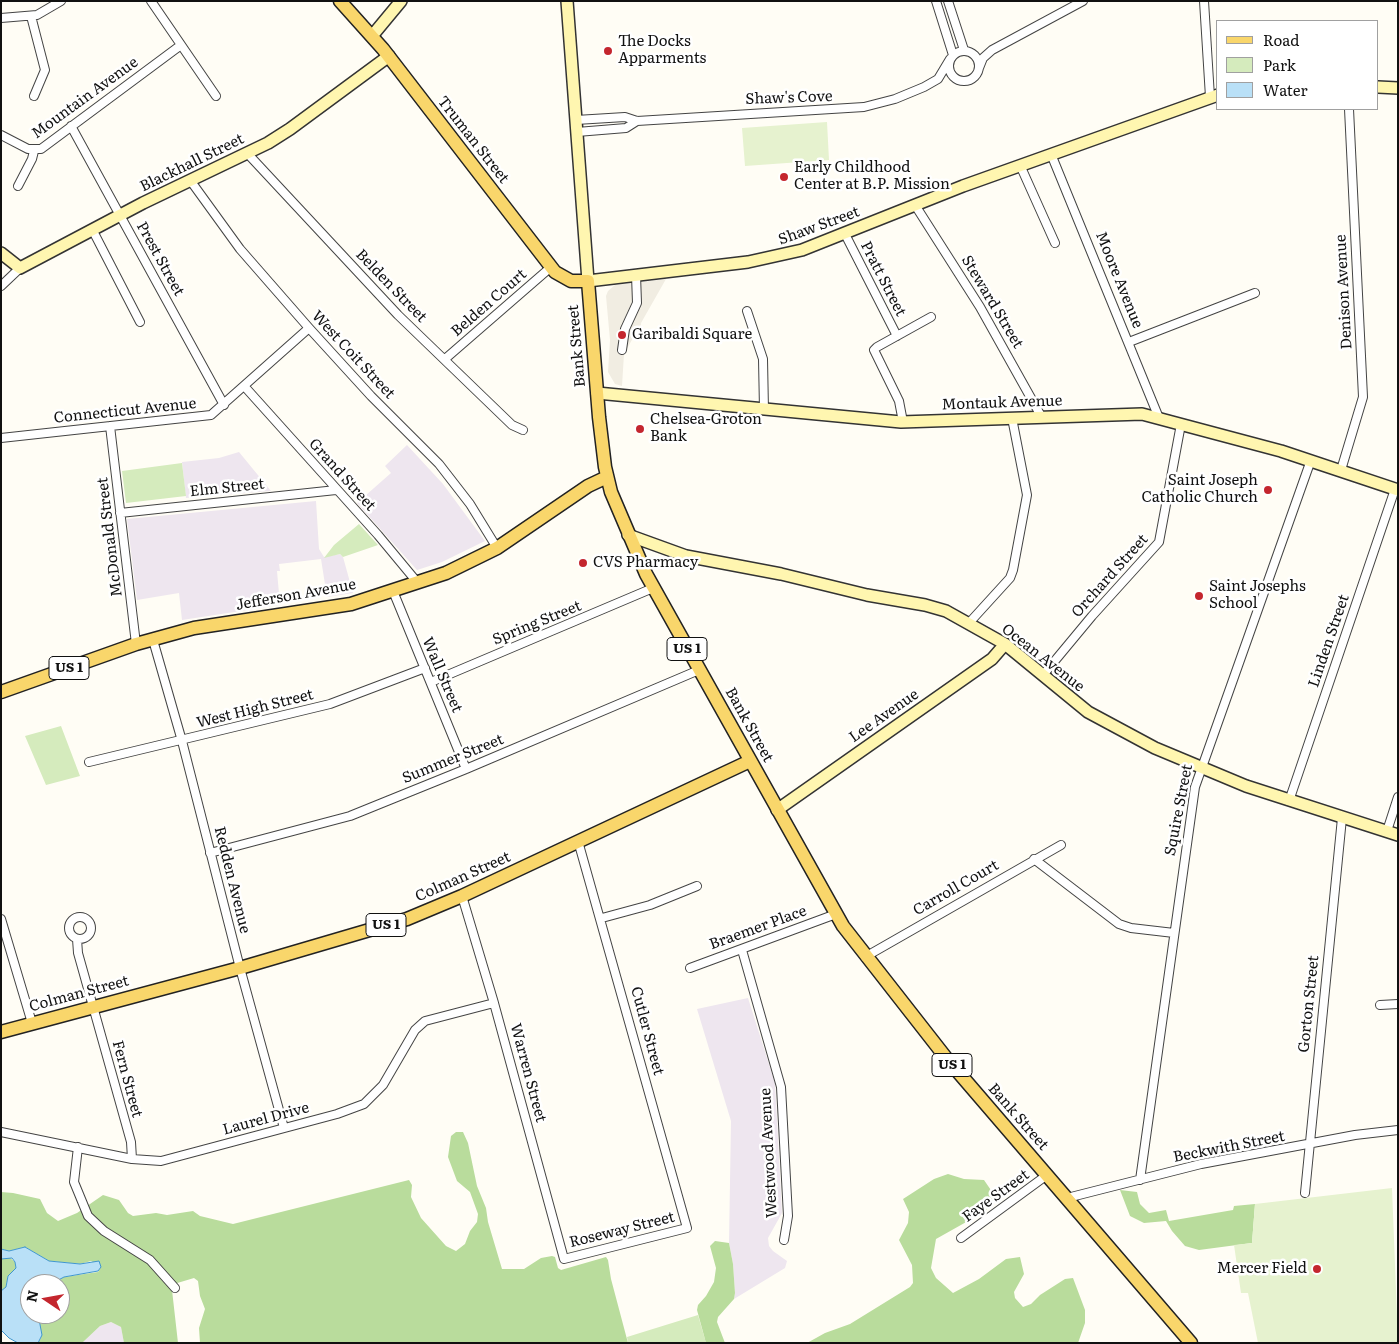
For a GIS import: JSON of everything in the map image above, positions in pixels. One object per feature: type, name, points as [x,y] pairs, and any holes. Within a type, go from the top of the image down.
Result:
[{"type":"main road","name":"Truman Street","points":[[340,1],[389,56],[551,267],[566,280],[588,281]]},
{"type":"main road","name":"Bank Street","points":[[588,281],[597,394],[607,477],[628,535],[653,588],[836,914],[865,956],[947,1059],[1192,1343]]},
{"type":"main road","name":"Jefferson Avenue","points":[[1,692],[136,644],[194,628],[351,604],[446,573],[498,548],[588,486],[607,477]]},
{"type":"main road","name":"Colman Street","points":[[1,1032],[240,968],[407,919],[462,896],[750,761]]},
{"type":"street","points":[[1,18],[32,16],[47,11],[61,1]]},
{"type":"street","points":[[151,1],[216,96]]},
{"type":"street","points":[[372,36],[401,1]]},
{"type":"street","name":"Bank Street","points":[[567,1],[588,281]]},
{"type":"street","points":[[936,1],[952,57],[950,72],[959,80],[972,78],[983,58],[992,50],[1083,1]]},
{"type":"street","points":[[948,1],[968,52],[978,60],[979,68]]},
{"type":"street","points":[[1204,1],[1214,96]]},
{"type":"street","points":[[32,16],[45,70],[34,96]]},
{"type":"street","name":"Mountain Avenue","points":[[1,136],[34,150],[41,149],[181,45]]},
{"type":"street","points":[[938,79],[952,57],[968,52],[992,50]]},
{"type":"street","name":"Blackhall Street","points":[[1,286],[20,268],[92,229],[247,153],[290,129],[389,56]]},
{"type":"street","name":"Shaw's Cove","points":[[576,120],[625,116],[636,121],[864,107],[895,99],[938,79],[959,80]]},
{"type":"street","points":[[1379,87],[1398,88]]},
{"type":"street","name":"Shaw Street","points":[[588,281],[766,259],[802,250],[1020,165],[1214,96]]},
{"type":"street","name":"Denison Avenue","points":[[1341,470],[1363,397],[1349,110]]},
{"type":"street","name":"Shaw's Cove","points":[[577,132],[626,128],[636,121]]},
{"type":"street","name":"Prest Street","points":[[71,126],[224,405]]},
{"type":"street","points":[[18,186],[32,159],[34,150]]},
{"type":"street","name":"Belden Street","points":[[247,153],[355,269],[512,425],[524,430]]},
{"type":"street","name":"Moore Avenue","points":[[1051,154],[1159,418]]},
{"type":"street","points":[[1020,165],[1054,243]]},
{"type":"street","name":"West Coit Street","points":[[190,180],[240,249],[309,328],[371,396],[439,464],[470,504],[498,548]]},
{"type":"street","name":"Steward Street","points":[[915,205],[984,315],[1041,416]]},
{"type":"street","points":[[92,229],[140,322]]},
{"type":"street","name":"Pratt Street","points":[[845,234],[897,336]]},
{"type":"street","points":[[1,254],[20,268]]},
{"type":"street","name":"Belden Court","points":[[445,359],[551,267]]},
{"type":"street","points":[[622,350],[625,329],[637,303],[636,275]]},
{"type":"street","points":[[1129,342],[1254,293]]},
{"type":"street","points":[[747,311],[763,359],[764,410]]},
{"type":"street","points":[[903,422],[899,401],[874,352],[877,346],[931,317]]},
{"type":"street","name":"Connecticut Avenue","points":[[1,438],[211,416],[309,328]]},
{"type":"street","name":"Grand Street","points":[[245,387],[417,582]]},
{"type":"street","name":"Montauk Avenue","points":[[597,394],[903,422],[1127,413],[1159,418],[1311,460],[1397,490]]},
{"type":"street","points":[[969,623],[1010,578],[1013,570],[1027,495],[1012,418]]},
{"type":"street","name":"Orchard Street","points":[[1043,675],[1092,616],[1159,542],[1181,424]]},
{"type":"street","name":"McDonald Street","points":[[110,426],[136,644]]},
{"type":"street","name":"Squire Street","points":[[1140,1180],[1192,802],[1200,768],[1256,619],[1311,460]]},
{"type":"street","name":"Elm Street","points":[[120,513],[336,490]]},
{"type":"street","name":"Linden Street","points":[[1290,801],[1397,490]]},
{"type":"street","name":"Ocean Avenue","points":[[628,535],[702,559],[782,574],[867,595],[926,605],[946,611],[1005,644],[1076,704],[1100,720],[1200,768],[1290,801],[1392,833]]},
{"type":"street","name":"Spring Street","points":[[431,682],[653,588]]},
{"type":"street","name":"Wall Street","points":[[393,591],[466,769]]},
{"type":"street","name":"Redden Avenue","points":[[153,640],[182,741],[240,968],[284,1128]]},
{"type":"street","name":"Lee Avenue","points":[[778,810],[992,658],[1005,644]]},
{"type":"street","name":"West High Street","points":[[89,762],[330,704],[425,668]]},
{"type":"street","name":"Summer Street","points":[[210,853],[350,816],[699,670]]},
{"type":"street","points":[[1392,833],[1398,797]]},
{"type":"street","name":"Gorton Street","points":[[1305,1193],[1342,818]]},
{"type":"street","name":"Cutler Street","points":[[578,841],[602,918],[687,1228]]},
{"type":"street","name":"Carroll Court","points":[[865,956],[1061,845]]},
{"type":"street","points":[[1034,859],[1120,924],[1131,928],[1174,933]]},
{"type":"street","points":[[602,918],[650,905],[697,886]]},
{"type":"street","name":"Warren Street","points":[[462,896],[494,1003],[564,1259]]},
{"type":"street","name":"Braemer Place","points":[[690,968],[836,914]]},
{"type":"street","points":[[1,919],[32,1023]]},
{"type":"street","name":"Fern Street","points":[[77,939],[78,953],[130,1142],[132,1158]]},
{"type":"street","name":"Westwood Avenue","points":[[742,950],[781,1086],[788,1216],[784,1240]]},
{"type":"street","name":"Laurel Drive","points":[[1,1132],[132,1158],[160,1161],[343,1112],[364,1104],[383,1085],[415,1030],[425,1021],[494,1003]]},
{"type":"street","points":[[1380,1005],[1398,1004]]},
{"type":"street","name":"Beckwith Street","points":[[1066,1198],[1201,1164],[1398,1130]]},
{"type":"street","points":[[78,1147],[74,1179],[80,1201],[88,1216],[104,1231],[150,1260],[175,1288]]},
{"type":"street","name":"Faye Street","points":[[961,1238],[1047,1175]]},
{"type":"street","name":"Roseway Street","points":[[564,1259],[687,1228]]},
{"type":"shaded area","name":"Garibaldi Square","points":[[666,279],[641,323],[641,329],[638,329],[624,354],[622,386],[615,384],[608,372],[610,340],[606,296],[608,291],[615,285]]},
{"type":"shaded area","points":[[407,445],[443,484],[485,541],[442,562],[417,570],[357,503],[391,473],[385,466]]},
{"type":"shaded area","points":[[239,452],[271,491],[186,498],[182,462],[219,458]]},
{"type":"shaded area","points":[[316,501],[319,549],[324,557],[340,554],[343,557],[353,593],[327,597],[321,559],[279,564],[280,571],[277,571],[280,605],[182,620],[179,593],[137,600],[127,519]]},
{"type":"shaded area","points":[[748,998],[775,1083],[782,1213],[768,1238],[769,1246],[787,1261],[785,1268],[734,1299],[733,1264],[729,1243],[731,1121],[697,1009]]},
{"type":"shaded area","points":[[111,1322],[121,1327],[124,1343],[82,1343],[100,1326]]},
{"type":"green space","points":[[827,122],[829,160],[745,166],[742,128]]},
{"type":"green space","points":[[182,463],[186,496],[126,503],[122,471]]},
{"type":"green space","points":[[359,524],[378,545],[343,557],[340,554],[324,558],[334,545]]},
{"type":"green space","points":[[61,726],[80,776],[46,785],[25,736]]},
{"type":"green space","points":[[456,1132],[463,1132],[468,1143],[477,1186],[486,1208],[488,1222],[502,1269],[524,1269],[541,1258],[552,1256],[555,1257],[558,1268],[561,1270],[606,1257],[628,1343],[200,1343],[199,1328],[205,1309],[200,1296],[198,1281],[194,1278],[174,1284],[172,1290],[178,1343],[124,1343],[121,1327],[111,1322],[100,1326],[82,1343],[38,1343],[41,1338],[39,1324],[70,1324],[70,1276],[98,1272],[101,1266],[91,1261],[80,1264],[49,1261],[25,1247],[9,1251],[1,1249],[1,1192],[40,1199],[47,1213],[58,1221],[77,1213],[103,1195],[119,1200],[128,1213],[133,1216],[156,1213],[167,1215],[193,1211],[200,1216],[233,1224],[409,1180],[412,1185],[411,1197],[421,1218],[446,1246],[456,1251],[465,1244],[470,1231],[477,1222],[478,1214],[470,1192],[457,1181],[448,1157],[451,1136]]},
{"type":"green space","points":[[948,1174],[964,1179],[984,1180],[997,1199],[984,1212],[936,1239],[931,1268],[936,1278],[953,1293],[979,1279],[1006,1259],[1020,1257],[1024,1274],[1014,1292],[1015,1298],[1023,1307],[1031,1304],[1040,1295],[1065,1279],[1073,1278],[1085,1310],[1085,1323],[1078,1343],[807,1343],[825,1333],[850,1324],[910,1287],[913,1283],[912,1265],[899,1240],[908,1223],[909,1212],[903,1199],[934,1179]]},
{"type":"green space","name":"Mercer Field","points":[[1392,1188],[1398,1342],[1258,1343],[1248,1293],[1241,1293],[1234,1245],[1252,1243],[1255,1204]]},
{"type":"green space","points":[[1120,1190],[1137,1192],[1140,1204],[1149,1213],[1166,1210],[1169,1221],[1233,1210],[1234,1206],[1255,1204],[1252,1243],[1199,1250],[1185,1246],[1166,1221],[1144,1223],[1130,1216]]},
{"type":"green space","points":[[715,1241],[729,1243],[733,1264],[734,1299],[718,1317],[717,1322],[725,1343],[706,1343],[697,1310],[698,1305],[714,1282],[716,1268],[710,1246]]},
{"type":"green space","points":[[9,1257],[15,1262],[16,1268],[8,1276],[6,1287],[1,1291],[1,1259]]},
{"type":"green space","points":[[698,1315],[706,1343],[628,1343],[627,1337]]},
{"type":"water","points":[[25,1247],[49,1261],[80,1264],[99,1261],[101,1267],[98,1271],[70,1276],[70,1274],[20,1274],[20,1324],[40,1324],[42,1335],[38,1343],[18,1343],[1,1330],[1,1291],[6,1287],[8,1276],[16,1268],[12,1258],[1,1259],[1,1249],[9,1251]]},
{"type":"place","name":"The Docks Apparments","points":[[608,51]]},
{"type":"place","name":"Early Childhood Center at B.P. Mission","points":[[784,177]]},
{"type":"place","name":"Garibaldi Square","points":[[622,335]]},
{"type":"place","name":"Chelsea-Groton Bank","points":[[640,429]]},
{"type":"place","name":"Saint Joseph Catholic Church","points":[[1268,490]]},
{"type":"place","name":"CVS Pharmacy","points":[[583,563]]},
{"type":"place","name":"Saint Josephs School","points":[[1199,596]]},
{"type":"place","name":"Mercer Field","points":[[1317,1269]]}]
